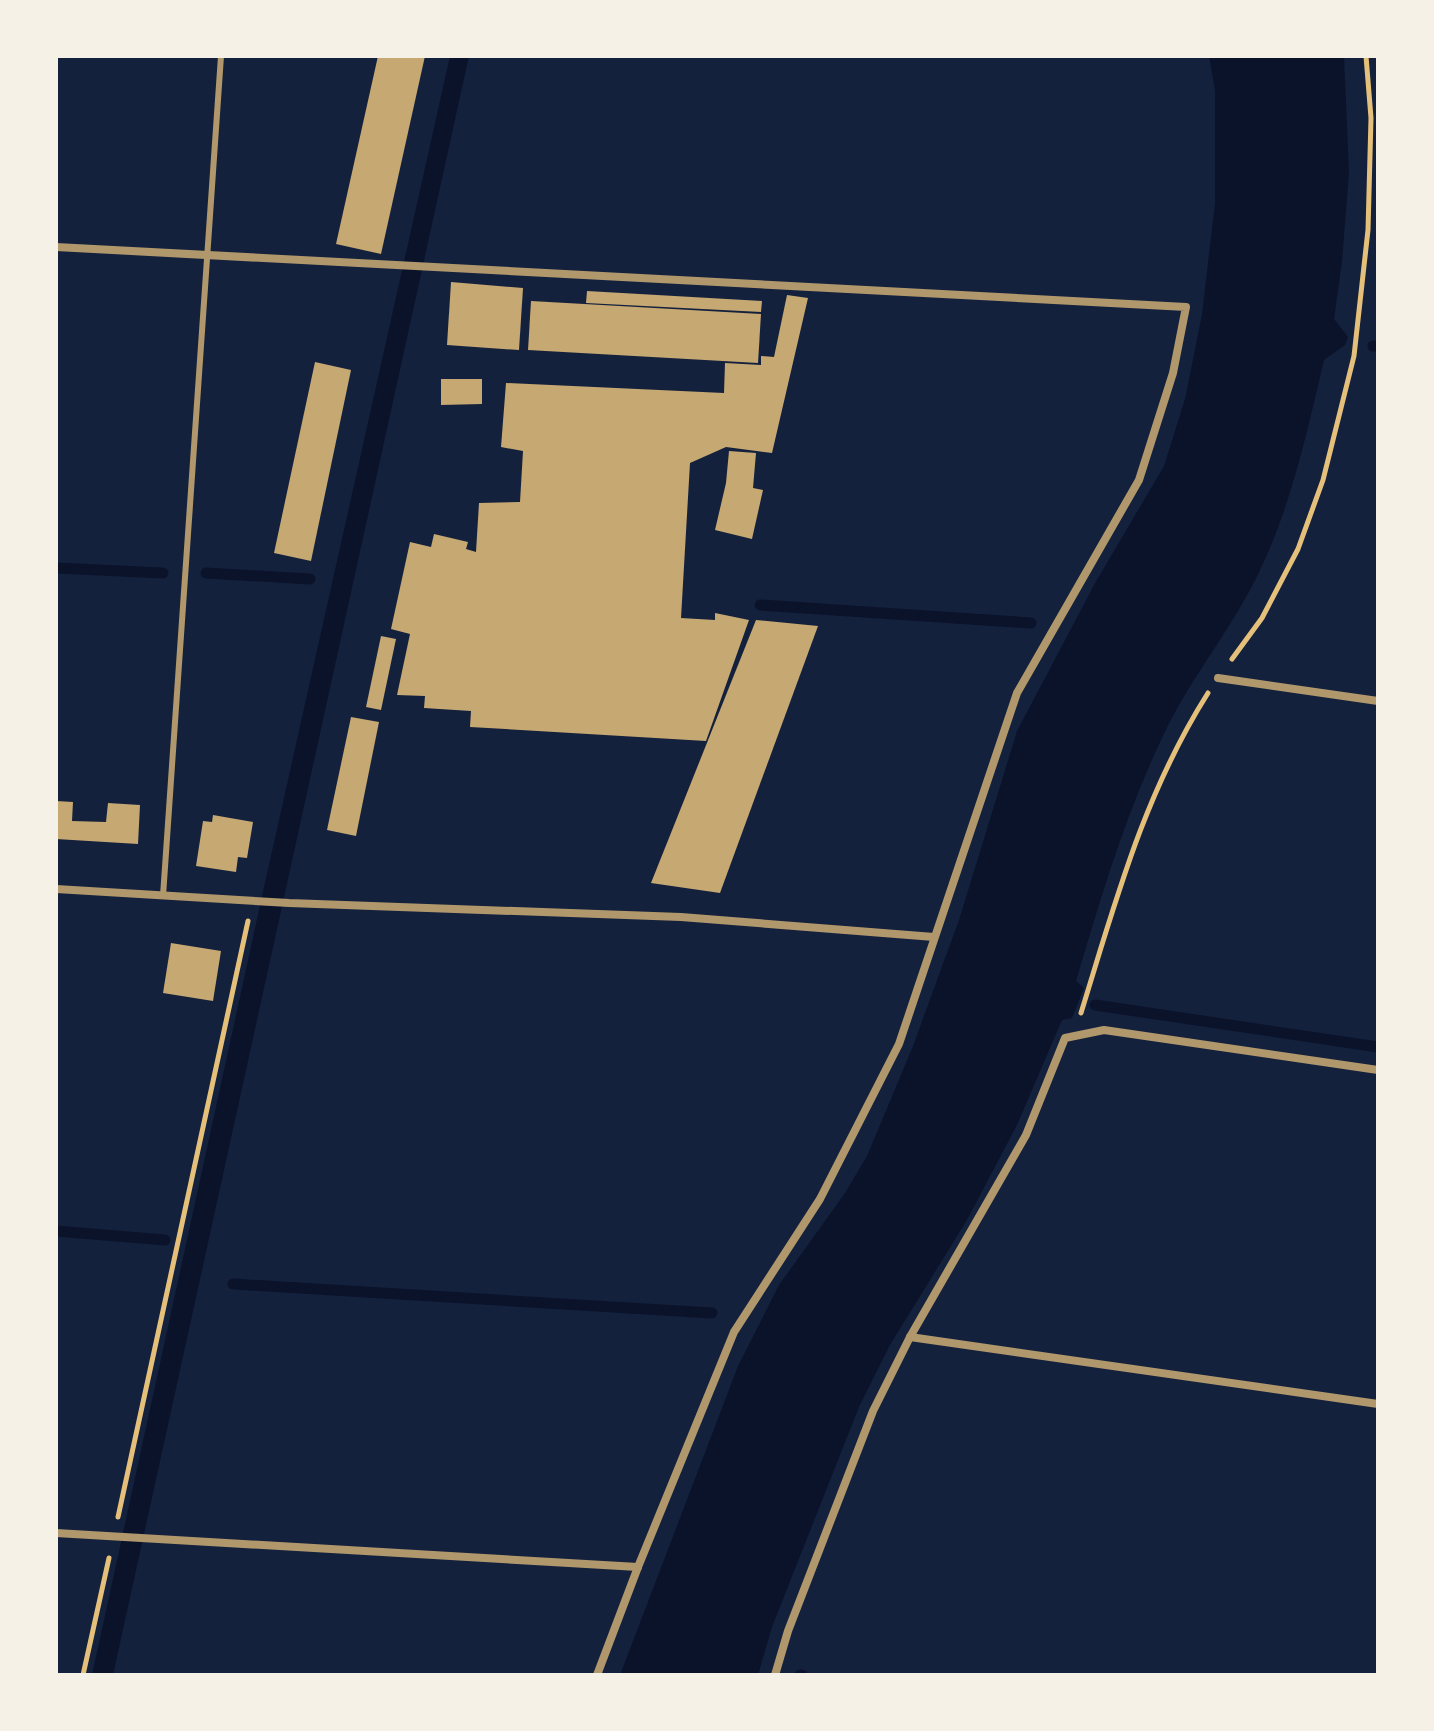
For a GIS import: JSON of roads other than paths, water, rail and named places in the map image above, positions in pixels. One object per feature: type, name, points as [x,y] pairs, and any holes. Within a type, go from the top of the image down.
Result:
[{"type":"street","points":[[56,247],[1186,307],[1173,373],[1139,480],[1017,693],[899,1044],[820,1199],[734,1332],[597,1675]]},
{"type":"street","points":[[1218,678],[1378,701]]},
{"type":"street","points":[[56,889],[289,903],[681,917],[934,937]]},
{"type":"street","points":[[775,1675],[788,1631],[873,1411],[910,1337],[1026,1135],[1065,1038],[1104,1030],[1378,1070]]},
{"type":"street","points":[[910,1337],[1378,1404]]},
{"type":"street","points":[[56,1533],[638,1567]]},
{"type":"lane","points":[[163,896],[221,56]]},
{"type":"water","points":[[450,56],[469,56],[113,1675],[92,1675],[262,896]]},
{"type":"water","points":[[1209,56],[1344,56],[1349,172],[1334,319],[1348,337],[1345,345],[1324,360],[1292,486],[1257,577],[1171,719],[1149,766],[1104,887],[1076,981],[1084,988],[1072,1018],[1062,1020],[1017,1125],[967,1220],[890,1345],[859,1407],[772,1627],[758,1675],[620,1675],[738,1366],[779,1285],[845,1193],[867,1156],[913,1046],[959,920],[1017,731],[1094,585],[1164,466],[1185,399],[1202,314],[1215,203],[1215,91]]},
{"type":"waterway","points":[[1373,346],[1378,346]]},
{"type":"waterway","points":[[56,568],[163,573]]},
{"type":"waterway","points":[[206,573],[310,579]]},
{"type":"waterway","points":[[760,605],[1031,623]]},
{"type":"waterway","points":[[1095,1005],[1378,1047]]},
{"type":"waterway","points":[[56,1231],[165,1240]]},
{"type":"waterway","points":[[233,1284],[712,1313]]}]
